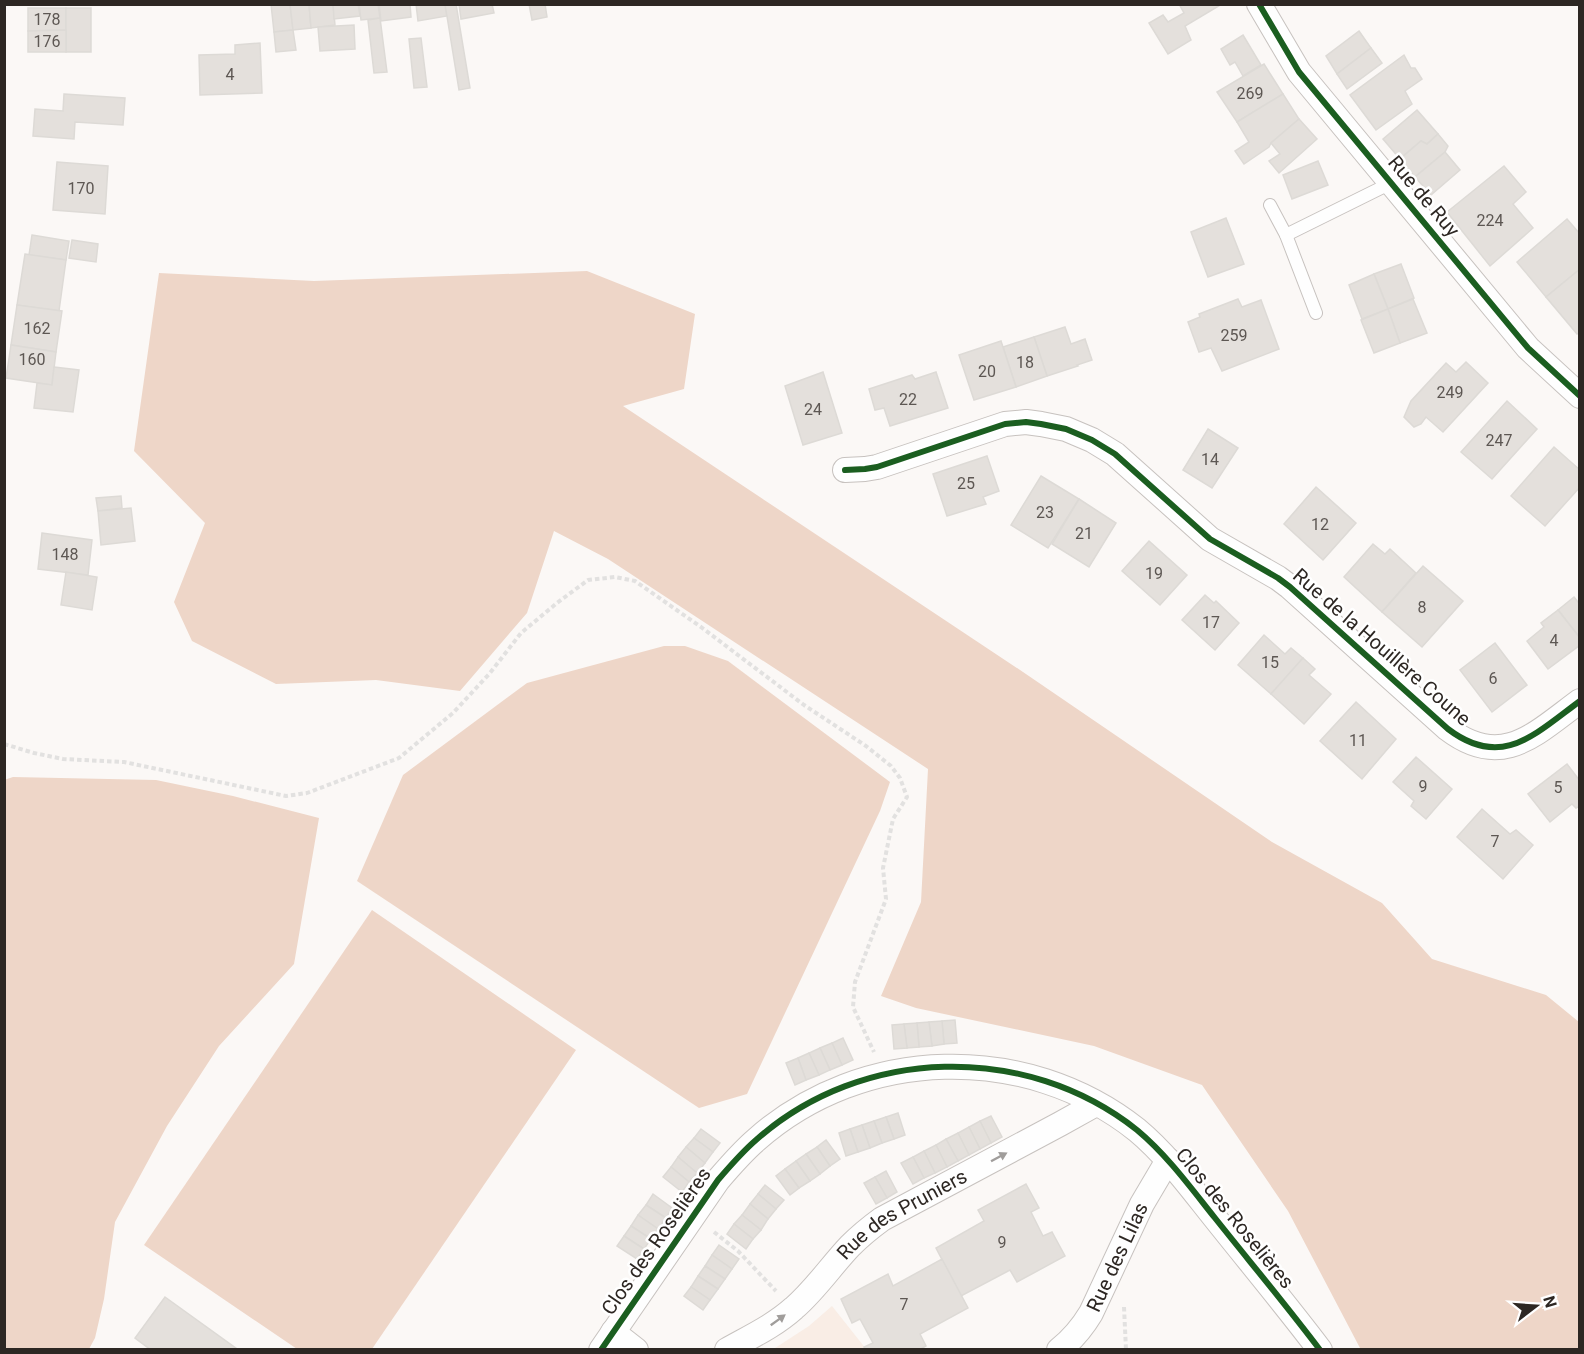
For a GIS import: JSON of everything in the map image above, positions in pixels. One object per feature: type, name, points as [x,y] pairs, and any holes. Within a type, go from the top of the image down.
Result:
[{"type":"street","name":"Rue de Ruy","points":[[1259,4],[1299,72],[1528,348],[1580,396]]},
{"type":"street","name":"Rue de la Houillère Coune","points":[[845,470],[878,466],[1005,424],[1026,422],[1066,429],[1092,440],[1115,454],[1210,539],[1290,587],[1461,739],[1474,745],[1487,747],[1514,745],[1538,733],[1580,701]]},
{"type":"street","name":"Clos des Roselières","points":[[607,1341],[718,1179],[757,1139],[793,1112],[848,1085],[885,1074],[951,1066],[1015,1073],[1056,1085],[1096,1104],[1138,1131],[1168,1160],[1320,1350]]},
{"type":"street","name":"Rue des Pruniers","points":[[727,1350],[766,1329],[794,1309],[850,1246],[882,1219],[1096,1104]]},
{"type":"street","name":"Rue des Lilas","points":[[1059,1350],[1075,1336],[1091,1313],[1142,1204],[1168,1160]]},
{"type":"street","points":[[607,1341],[636,1350]]},
{"type":"lane","points":[[1286,235],[1391,183]]},
{"type":"lane","points":[[1270,205],[1286,235],[1316,313]]},
{"type":"path","points":[[4,744],[63,759],[124,762],[286,796],[307,793],[399,758],[412,749],[453,713],[490,673],[521,633],[588,580],[615,577],[635,581],[701,627],[804,705],[866,746],[891,766],[900,778],[908,797],[893,819],[883,868],[886,899],[855,982],[853,1006],[885,1074]]},
{"type":"path","points":[[738,1251],[776,1292]]},
{"type":"shaded area","points":[[587,271],[695,314],[684,389],[623,406],[1023,672],[1272,842],[1382,903],[1432,959],[1546,995],[1579,1022],[1579,1349],[1360,1348],[1288,1211],[1202,1085],[1094,1046],[916,1008],[881,996],[921,902],[928,769],[608,559],[554,531],[527,613],[460,691],[376,680],[276,684],[192,641],[174,602],[205,523],[134,451],[159,273],[314,281]]},
{"type":"shaded area","points":[[664,646],[685,646],[728,661],[890,782],[880,811],[747,1094],[699,1108],[357,881],[403,775],[527,683]]},
{"type":"shaded area","points":[[13,777],[156,780],[233,796],[319,818],[294,964],[219,1046],[167,1126],[115,1222],[104,1299],[95,1338],[89,1349],[5,1349],[4,780]]},
{"type":"shaded area","points":[[372,910],[576,1050],[372,1349],[297,1349],[144,1245]]},
{"type":"shaded area","points":[[832,1306],[866,1349],[772,1350],[809,1326]]},
{"type":"building","points":[[271,4],[290,4],[293,30],[274,32]]},
{"type":"building","points":[[290,4],[309,4],[311,28],[293,30]]},
{"type":"building","points":[[309,4],[333,4],[335,25],[311,28]]},
{"type":"building","points":[[333,4],[358,4],[360,16],[334,19]]},
{"type":"building","points":[[359,4],[378,4],[380,18],[361,20]]},
{"type":"building","points":[[379,4],[410,4],[411,17],[381,21]]},
{"type":"building","points":[[416,4],[445,4],[447,16],[418,21]]},
{"type":"building","points":[[445,4],[456,4],[470,88],[459,90]]},
{"type":"building","points":[[459,4],[492,4],[494,13],[461,19]]},
{"type":"building","points":[[529,4],[545,4],[547,17],[532,20]]},
{"type":"building","points":[[1179,4],[1222,4],[1185,26],[1191,40],[1168,54],[1149,23],[1163,15],[1168,22],[1184,13]]},
{"type":"building","points":[[28,8],[66,8],[66,30],[28,31]]},
{"type":"building","points":[[66,8],[91,8],[91,52],[66,52]]},
{"type":"building","points":[[380,18],[387,72],[374,73],[368,20]]},
{"type":"building","points":[[354,25],[355,49],[320,51],[318,27]]},
{"type":"building","points":[[66,30],[66,52],[28,52],[28,31]]},
{"type":"building","points":[[293,30],[296,50],[276,52],[274,32]]},
{"type":"building","points":[[1359,31],[1371,48],[1337,74],[1326,56]]},
{"type":"building","points":[[1243,35],[1261,65],[1243,76],[1235,62],[1230,65],[1221,49]]},
{"type":"building","points":[[421,38],[427,87],[414,88],[409,39]]},
{"type":"building","points":[[260,43],[262,93],[200,95],[199,55],[235,54],[235,45]]},
{"type":"building","points":[[1371,48],[1382,63],[1347,89],[1337,74]]},
{"type":"building","points":[[1404,55],[1411,68],[1415,68],[1422,79],[1405,91],[1412,104],[1376,130],[1350,95]]},
{"type":"building","points":[[1264,64],[1283,94],[1237,122],[1217,92]]},
{"type":"building","points":[[64,94],[125,98],[123,125],[75,122],[74,139],[33,136],[35,109],[63,111]]},
{"type":"building","points":[[1283,94],[1299,119],[1269,147],[1244,164],[1235,151],[1249,142],[1237,122]]},
{"type":"building","points":[[1417,110],[1438,134],[1427,144],[1421,141],[1400,159],[1383,139]]},
{"type":"building","points":[[1299,119],[1317,139],[1279,173],[1269,161],[1280,154],[1271,143]]},
{"type":"building","points":[[1438,134],[1448,146],[1445,152],[1415,177],[1400,159],[1421,141],[1427,144]]},
{"type":"building","points":[[1445,152],[1460,170],[1431,195],[1415,177]]},
{"type":"building","points":[[1318,161],[1328,185],[1292,199],[1283,175]]},
{"type":"building","points":[[57,162],[108,166],[105,214],[53,210]]},
{"type":"building","points":[[1504,166],[1526,192],[1513,204],[1533,228],[1490,266],[1447,212]]},
{"type":"building","points":[[1226,218],[1244,264],[1208,277],[1191,232]]},
{"type":"building","points":[[1567,219],[1580,234],[1580,269],[1546,297],[1517,262]]},
{"type":"building","points":[[32,235],[69,241],[66,260],[29,255]]},
{"type":"building","points":[[72,240],[98,244],[96,262],[69,258]]},
{"type":"building","points":[[25,254],[66,260],[59,311],[17,305]]},
{"type":"building","points":[[1401,264],[1414,298],[1388,309],[1374,274]]},
{"type":"building","points":[[1580,269],[1580,332],[1577,334],[1546,297]]},
{"type":"building","points":[[1374,274],[1388,309],[1362,319],[1349,285]]},
{"type":"building","points":[[1238,299],[1242,307],[1261,300],[1279,349],[1222,371],[1211,348],[1199,352],[1188,322],[1200,317],[1199,314]]},
{"type":"building","points":[[1413,299],[1427,333],[1400,343],[1388,309]]},
{"type":"building","points":[[17,305],[62,311],[56,352],[11,345]]},
{"type":"building","points":[[1388,309],[1400,343],[1374,353],[1361,320]]},
{"type":"building","points":[[1065,327],[1071,344],[1085,339],[1092,360],[1047,376],[1034,337]]},
{"type":"building","points":[[1034,337],[1047,376],[1016,387],[1003,347]]},
{"type":"building","points":[[1001,341],[1016,387],[974,400],[959,355]]},
{"type":"building","points":[[11,345],[56,352],[52,385],[6,378]]},
{"type":"building","points":[[1466,362],[1488,383],[1443,432],[1426,417],[1421,424],[1414,427],[1404,417],[1411,401],[1446,363],[1456,372]]},
{"type":"building","points":[[54,367],[79,370],[73,412],[34,408],[37,383],[52,385]]},
{"type":"building","points":[[823,372],[842,433],[803,445],[785,386]]},
{"type":"building","points":[[936,372],[948,408],[890,426],[884,408],[875,410],[869,389],[912,375],[915,379]]},
{"type":"building","points":[[1507,401],[1537,429],[1492,479],[1461,452]]},
{"type":"building","points":[[1208,429],[1238,448],[1212,488],[1183,470]]},
{"type":"building","points":[[1554,447],[1580,470],[1580,487],[1545,526],[1511,496]]},
{"type":"building","points":[[987,456],[999,491],[983,497],[986,504],[947,516],[933,474]]},
{"type":"building","points":[[1041,476],[1079,499],[1048,548],[1011,525]]},
{"type":"building","points":[[1316,487],[1356,523],[1323,560],[1284,524]]},
{"type":"building","points":[[121,496],[122,508],[98,511],[96,498]]},
{"type":"building","points":[[1079,499],[1116,523],[1089,567],[1052,544]]},
{"type":"building","points":[[131,508],[135,541],[101,545],[98,511]]},
{"type":"building","points":[[42,533],[92,540],[88,575],[38,569]]},
{"type":"building","points":[[1149,541],[1187,575],[1160,605],[1122,571]]},
{"type":"building","points":[[1373,544],[1385,554],[1390,549],[1416,573],[1382,612],[1344,577]]},
{"type":"building","points":[[1423,566],[1463,601],[1422,647],[1382,612]]},
{"type":"building","points":[[66,572],[97,577],[92,610],[61,605]]},
{"type":"building","points":[[1205,595],[1214,603],[1216,601],[1239,623],[1215,650],[1182,620]]},
{"type":"building","points":[[1574,597],[1578,602],[1580,601],[1580,638],[1558,610]]},
{"type":"building","points":[[1558,610],[1580,638],[1580,645],[1548,669],[1527,641],[1544,627],[1541,623]]},
{"type":"building","points":[[1264,635],[1285,654],[1291,648],[1303,658],[1271,694],[1238,665]]},
{"type":"building","points":[[1495,643],[1527,685],[1492,712],[1460,670]]},
{"type":"building","points":[[1303,658],[1315,669],[1309,675],[1331,694],[1304,724],[1271,694]]},
{"type":"building","points":[[1356,702],[1396,739],[1362,779],[1320,741]]},
{"type":"building","points":[[1416,757],[1452,789],[1426,819],[1411,806],[1414,801],[1393,782]]},
{"type":"building","points":[[1567,764],[1580,781],[1580,806],[1576,808],[1572,804],[1550,822],[1528,794]]},
{"type":"building","points":[[1482,809],[1510,834],[1516,830],[1533,845],[1503,879],[1457,837]]},
{"type":"building","points":[[955,1020],[957,1043],[944,1044],[942,1021]]},
{"type":"building","points":[[942,1021],[944,1044],[932,1046],[929,1022]]},
{"type":"building","points":[[929,1022],[932,1046],[919,1047],[917,1023]]},
{"type":"building","points":[[917,1023],[919,1047],[907,1048],[904,1024]]},
{"type":"building","points":[[904,1024],[907,1048],[894,1049],[892,1025]]},
{"type":"building","points":[[843,1038],[853,1060],[842,1065],[832,1043]]},
{"type":"building","points":[[832,1043],[842,1065],[830,1070],[820,1048]]},
{"type":"building","points":[[820,1048],[830,1070],[819,1075],[809,1053]]},
{"type":"building","points":[[809,1053],[819,1075],[806,1080],[798,1058]]},
{"type":"building","points":[[798,1058],[806,1080],[795,1085],[786,1063]]},
{"type":"building","points":[[898,1113],[905,1135],[894,1139],[886,1117]]},
{"type":"building","points":[[991,1116],[1002,1137],[991,1143],[980,1121]]},
{"type":"building","points":[[886,1117],[894,1139],[882,1143],[874,1121]]},
{"type":"building","points":[[874,1121],[882,1143],[870,1148],[862,1125]]},
{"type":"building","points":[[980,1121],[991,1143],[980,1149],[969,1127]]},
{"type":"building","points":[[862,1125],[870,1148],[858,1152],[850,1129]]},
{"type":"building","points":[[969,1127],[980,1149],[969,1155],[958,1133]]},
{"type":"building","points":[[701,1129],[720,1143],[713,1152],[694,1138]]},
{"type":"building","points":[[850,1129],[858,1152],[846,1156],[839,1133]]},
{"type":"building","points":[[958,1133],[969,1155],[958,1161],[946,1139]]},
{"type":"building","points":[[694,1138],[713,1152],[705,1163],[686,1147]]},
{"type":"building","points":[[946,1139],[958,1161],[947,1167],[936,1145]]},
{"type":"building","points":[[826,1140],[840,1159],[830,1166],[817,1147]]},
{"type":"building","points":[[936,1145],[947,1167],[935,1173],[924,1151]]},
{"type":"building","points":[[686,1147],[705,1163],[697,1173],[678,1157]]},
{"type":"building","points":[[817,1147],[830,1166],[820,1174],[806,1154]]},
{"type":"building","points":[[924,1151],[935,1173],[924,1178],[913,1157]]},
{"type":"building","points":[[806,1154],[820,1174],[810,1181],[796,1161]]},
{"type":"building","points":[[678,1157],[697,1173],[689,1182],[671,1167]]},
{"type":"building","points":[[913,1157],[924,1178],[913,1184],[901,1163]]},
{"type":"building","points":[[796,1161],[810,1181],[799,1188],[785,1169]]},
{"type":"building","points":[[671,1167],[689,1182],[682,1192],[663,1177]]},
{"type":"building","points":[[785,1169],[799,1188],[790,1195],[776,1176]]},
{"type":"building","points":[[886,1171],[897,1192],[887,1198],[875,1177]]},
{"type":"building","points":[[875,1177],[887,1198],[876,1204],[864,1183]]},
{"type":"building","points":[[1026,1184],[1039,1208],[1031,1212],[1043,1236],[1052,1232],[1065,1256],[1017,1282],[1010,1270],[961,1296],[936,1248],[984,1221],[978,1210]]},
{"type":"building","points":[[765,1185],[784,1200],[776,1209],[758,1194]]},
{"type":"building","points":[[653,1194],[672,1208],[666,1218],[646,1205]]},
{"type":"building","points":[[758,1194],[776,1209],[768,1219],[750,1204]]},
{"type":"building","points":[[750,1204],[768,1219],[761,1230],[742,1215]]},
{"type":"building","points":[[646,1205],[666,1218],[658,1229],[638,1215]]},
{"type":"building","points":[[638,1215],[658,1229],[651,1239],[631,1226]]},
{"type":"building","points":[[742,1215],[761,1230],[753,1239],[734,1224]]},
{"type":"building","points":[[734,1224],[753,1239],[746,1249],[727,1234]]},
{"type":"building","points":[[631,1226],[651,1239],[644,1249],[624,1236]]},
{"type":"building","points":[[624,1236],[644,1249],[637,1259],[617,1246]]},
{"type":"building","points":[[719,1245],[739,1259],[732,1269],[712,1255]]},
{"type":"building","points":[[712,1255],[732,1269],[725,1279],[705,1266]]},
{"type":"building","points":[[942,1259],[968,1308],[920,1334],[926,1346],[919,1350],[866,1350],[864,1347],[873,1343],[860,1319],[852,1323],[841,1299],[888,1274],[893,1286]]},
{"type":"building","points":[[705,1266],[725,1279],[718,1289],[698,1276]]},
{"type":"building","points":[[698,1276],[718,1289],[710,1300],[691,1287]]},
{"type":"building","points":[[691,1287],[710,1300],[703,1310],[684,1296]]},
{"type":"building","points":[[165,1297],[237,1350],[151,1350],[135,1338]]},
{"type":"cycle path","points":[[1259,4],[1299,72],[1528,348],[1580,396]]},
{"type":"cycle path","points":[[845,470],[877,467],[1005,424],[1026,422],[1066,429],[1092,440],[1115,454],[1210,539],[1290,587],[1448,729],[1467,741],[1485,747],[1502,747],[1517,743],[1533,735],[1580,701]]},
{"type":"cycle path","points":[[601,1350],[718,1180],[756,1140],[798,1109],[845,1086],[894,1072],[945,1067],[996,1070],[1046,1081],[1093,1101],[1137,1130],[1178,1172],[1320,1350]]}]
